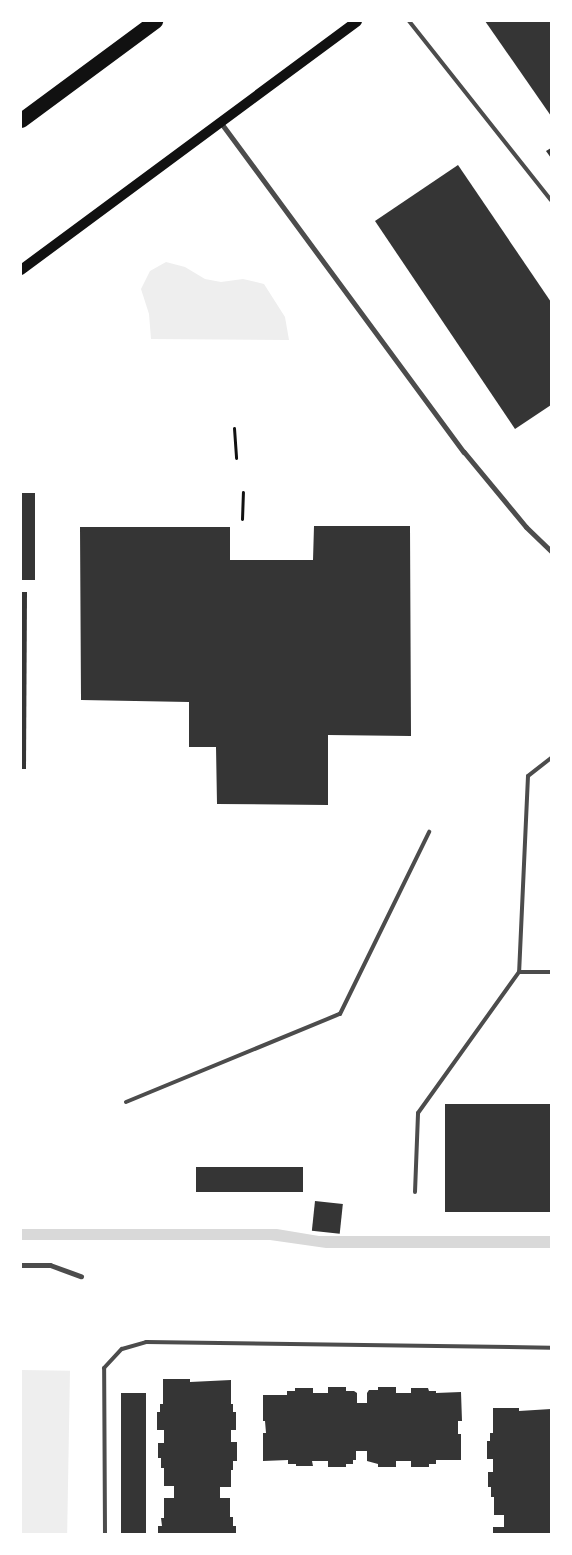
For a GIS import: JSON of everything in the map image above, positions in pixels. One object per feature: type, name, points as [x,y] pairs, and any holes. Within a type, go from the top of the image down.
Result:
[{"type":"highway","points":[[21,120],[155,21]]},
{"type":"main road","points":[[21,270],[357,21]]},
{"type":"street","points":[[221,123],[464,452],[526,527],[550,547]]},
{"type":"street","points":[[21,1265],[50,1265],[81,1276]]},
{"type":"lane","points":[[409,21],[551,200]]},
{"type":"lane","points":[[416,1192],[418,1113],[519,972],[528,776],[551,758]]},
{"type":"lane","points":[[126,1102],[340,1014],[429,832]]},
{"type":"lane","points":[[519,972],[551,972]]},
{"type":"lane","points":[[105,1534],[104,1368],[122,1349],[146,1342],[551,1348]]},
{"type":"path","points":[[234,428],[236,458]]},
{"type":"path","points":[[242,519],[243,492]]},
{"type":"shaded area","points":[[166,262],[185,267],[205,279],[221,282],[243,279],[264,284],[285,317],[289,340],[151,339],[149,314],[141,289],[150,271]]},
{"type":"shaded area","points":[[21,1229],[277,1229],[319,1236],[551,1236],[551,1248],[326,1248],[270,1240],[21,1240]]},
{"type":"shaded area","points":[[21,1370],[70,1371],[67,1534],[21,1534]]},
{"type":"building","points":[[485,21],[551,21],[551,116]]},
{"type":"building","points":[[551,148],[551,158],[546,151]]},
{"type":"building","points":[[458,165],[551,302],[551,405],[515,429],[375,221]]},
{"type":"building","points":[[21,493],[35,493],[35,580],[21,580]]},
{"type":"building","points":[[314,526],[410,526],[411,736],[328,735],[328,805],[217,804],[216,747],[189,747],[189,702],[81,700],[80,527],[230,527],[230,560],[313,560]]},
{"type":"building","points":[[21,592],[27,592],[26,769],[21,769]]},
{"type":"building","points":[[445,1104],[551,1104],[551,1212],[445,1212]]},
{"type":"building","points":[[196,1167],[303,1167],[303,1192],[196,1192]]},
{"type":"building","points":[[315,1201],[343,1204],[340,1234],[312,1231]]},
{"type":"building","points":[[163,1379],[190,1379],[190,1382],[231,1380],[231,1404],[233,1404],[233,1412],[236,1412],[236,1430],[231,1430],[231,1442],[237,1442],[237,1461],[233,1461],[231,1487],[220,1487],[220,1498],[230,1498],[230,1517],[233,1517],[233,1526],[236,1526],[236,1534],[158,1534],[158,1526],[162,1526],[161,1518],[164,1518],[164,1498],[174,1498],[174,1486],[164,1486],[164,1468],[161,1468],[161,1458],[158,1458],[158,1443],[164,1443],[164,1430],[157,1430],[157,1412],[160,1412],[160,1404],[163,1404]]},
{"type":"building","points":[[328,1387],[346,1387],[346,1391],[354,1391],[357,1393],[357,1403],[367,1403],[367,1393],[369,1390],[378,1390],[378,1387],[396,1387],[396,1393],[411,1393],[411,1388],[428,1388],[429,1391],[436,1391],[436,1393],[461,1392],[462,1421],[458,1421],[458,1434],[461,1434],[461,1460],[436,1460],[436,1464],[429,1464],[429,1467],[411,1467],[411,1461],[396,1461],[396,1467],[378,1467],[378,1464],[367,1461],[367,1451],[356,1451],[356,1460],[353,1460],[353,1464],[346,1464],[346,1467],[328,1467],[328,1461],[312,1461],[313,1466],[296,1466],[296,1464],[288,1464],[288,1460],[263,1461],[263,1433],[266,1433],[265,1421],[263,1421],[263,1395],[287,1395],[287,1391],[295,1391],[295,1388],[313,1388],[313,1393],[328,1393]]},
{"type":"building","points":[[121,1393],[146,1393],[146,1534],[121,1534]]},
{"type":"building","points":[[493,1408],[519,1408],[519,1411],[551,1409],[551,1534],[493,1534],[493,1527],[504,1527],[504,1515],[494,1515],[494,1497],[491,1497],[491,1487],[488,1487],[488,1472],[493,1472],[493,1459],[487,1459],[487,1441],[490,1441],[490,1433],[493,1433]]}]
